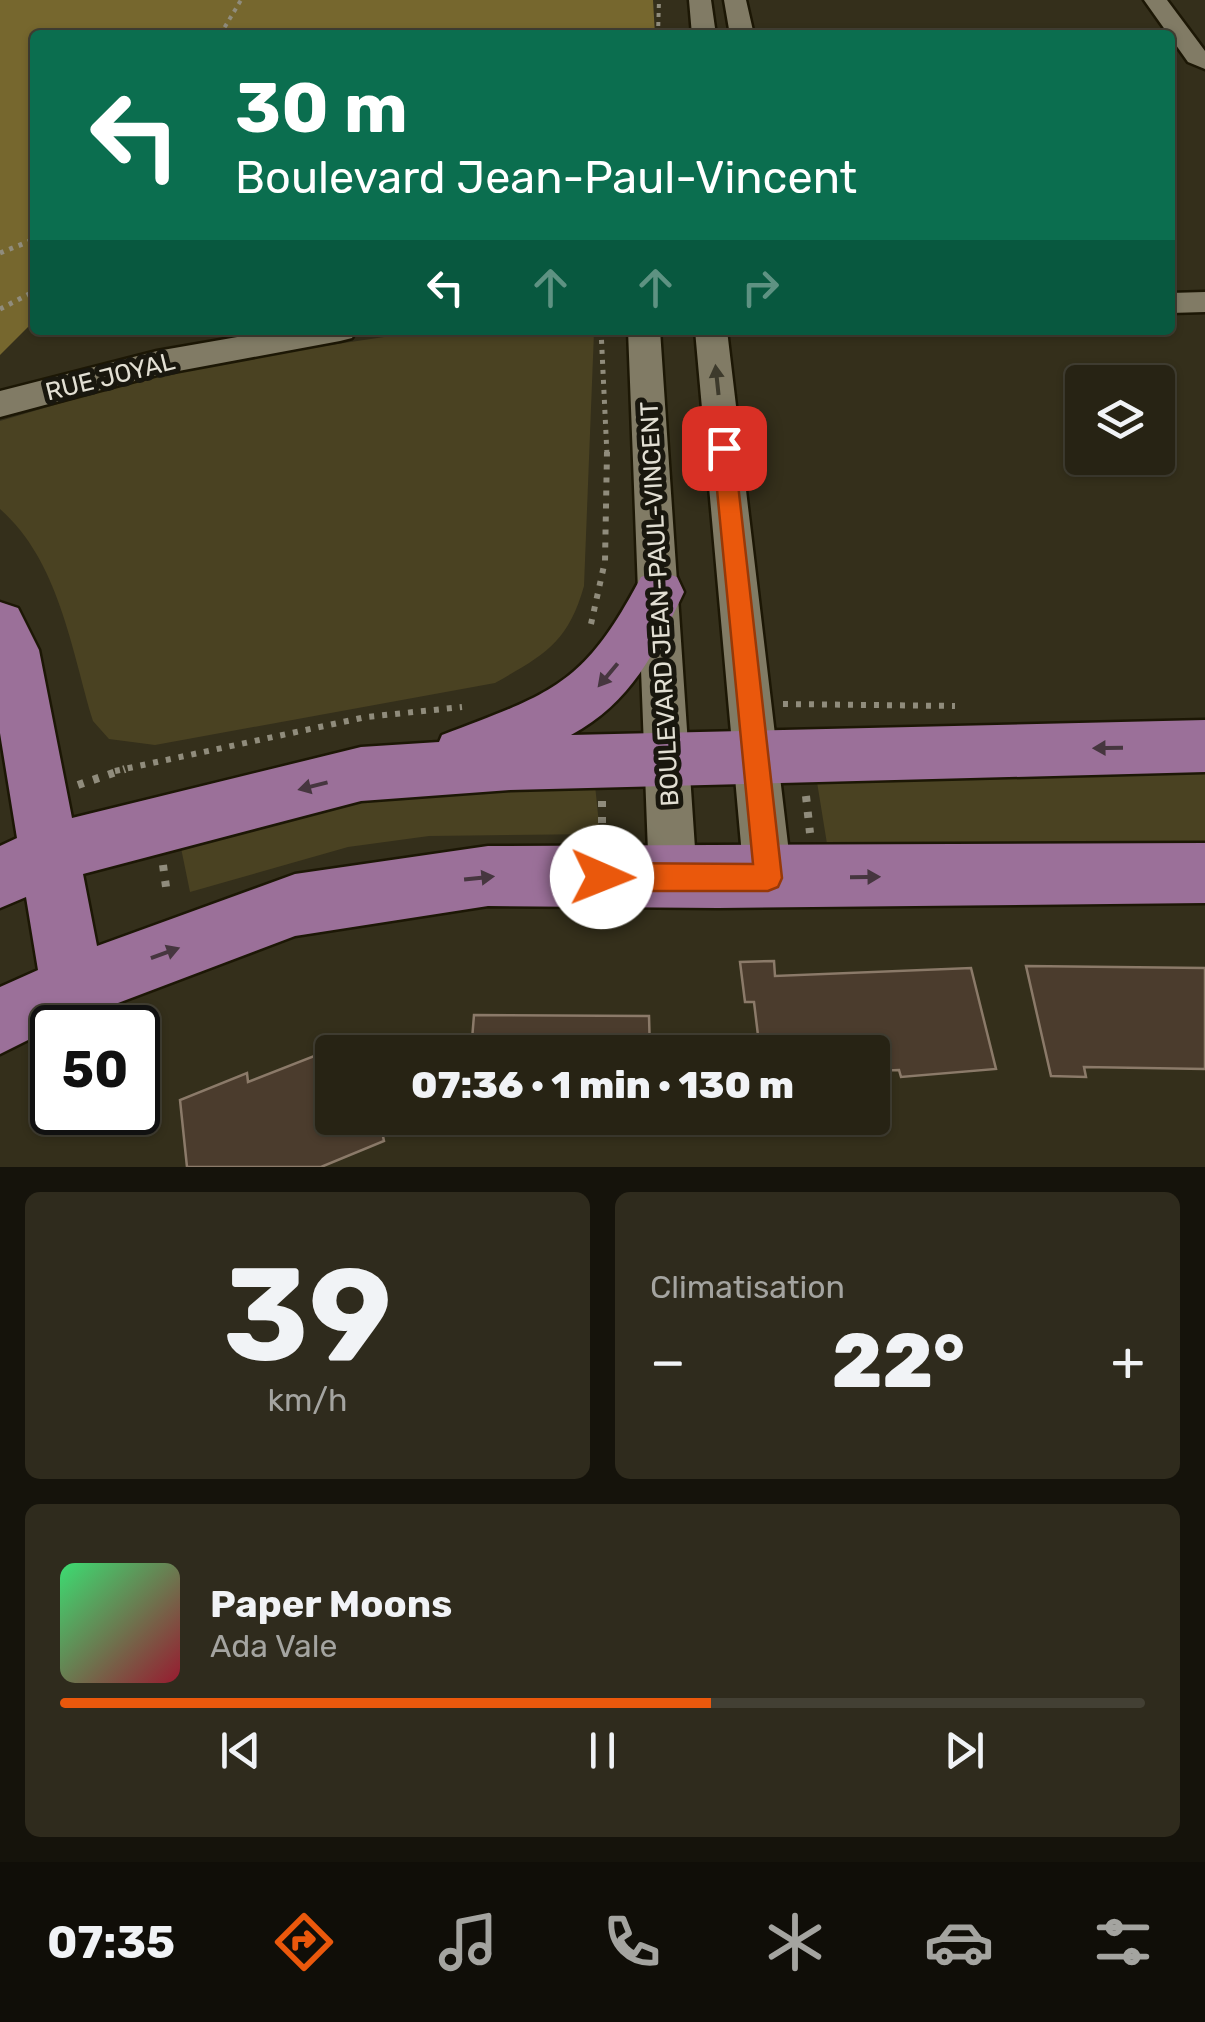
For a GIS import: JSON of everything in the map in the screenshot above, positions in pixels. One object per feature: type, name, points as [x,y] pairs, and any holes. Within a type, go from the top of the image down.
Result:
[{"type":"main road","points":[[409,771],[472,751],[553,715],[598,688],[630,650],[659,592]]},
{"type":"main road","points":[[0,624],[13,650],[29,844],[74,986]]},
{"type":"main road","points":[[29,844],[361,774],[510,763],[669,759],[754,729],[1205,746]]},
{"type":"main road","points":[[0,1021],[74,986],[294,905],[488,876],[673,878],[789,862],[1205,873]]},
{"type":"street","points":[[700,0],[703,30]]},
{"type":"street","points":[[735,0],[741,30]]},
{"type":"street","points":[[1156,0],[1197,57],[1199,75]]},
{"type":"street","points":[[1175,303],[1205,302]]},
{"type":"street","name":"RUE JOYAL","points":[[0,404],[158,362],[312,335]]},
{"type":"street","name":"BOULEVARD JEAN-PAUL-VINCENT","points":[[644,335],[673,878]]},
{"type":"street","points":[[712,335],[754,729],[789,862]]},
{"type":"path","points":[[223,30],[241,0]]},
{"type":"path","points":[[658,30],[659,0]]},
{"type":"path","points":[[0,253],[30,241]]},
{"type":"path","points":[[0,308],[30,293]]},
{"type":"path","name":"BOULEVARD JEAN-PAUL-VINCENT","points":[[582,637],[592,622],[602,588],[606,537],[601,335]]},
{"type":"path","points":[[29,844],[118,770],[366,717],[472,705]]},
{"type":"path","points":[[754,729],[974,707]]},
{"type":"path","points":[[602,790],[602,833]]},
{"type":"path","points":[[789,862],[805,790]]},
{"type":"path","points":[[161,854],[167,894]]},
{"type":"shaded area","points":[[0,0],[653,0],[655,30],[30,30],[30,325],[0,355]]},
{"type":"shaded area","points":[[594,335],[584,586],[562,634],[540,655],[495,683],[155,745],[109,739],[93,721],[50,580],[20,530],[0,509],[0,421],[153,376],[384,337]]},
{"type":"shaded area","points":[[1205,765],[1205,843],[828,850],[817,782]]},
{"type":"shaded area","points":[[595,785],[600,834],[429,836],[348,847],[190,892],[181,848],[342,806],[423,794]]},
{"type":"building","points":[[774,961],[775,976],[971,968],[996,1069],[901,1077],[899,1070],[890,1070],[890,1035],[758,1035],[754,1002],[745,1002],[740,962]]},
{"type":"building","points":[[1026,966],[1205,968],[1205,1069],[1084,1067],[1086,1077],[1051,1076]]},
{"type":"building","points":[[474,1015],[649,1016],[650,1035],[472,1035]]},
{"type":"building","points":[[315,1056],[315,1135],[383,1135],[384,1141],[321,1167],[187,1167],[180,1100],[247,1073],[248,1082]]},
{"type":"route","points":[[602,877],[768,878],[724,448]]}]
